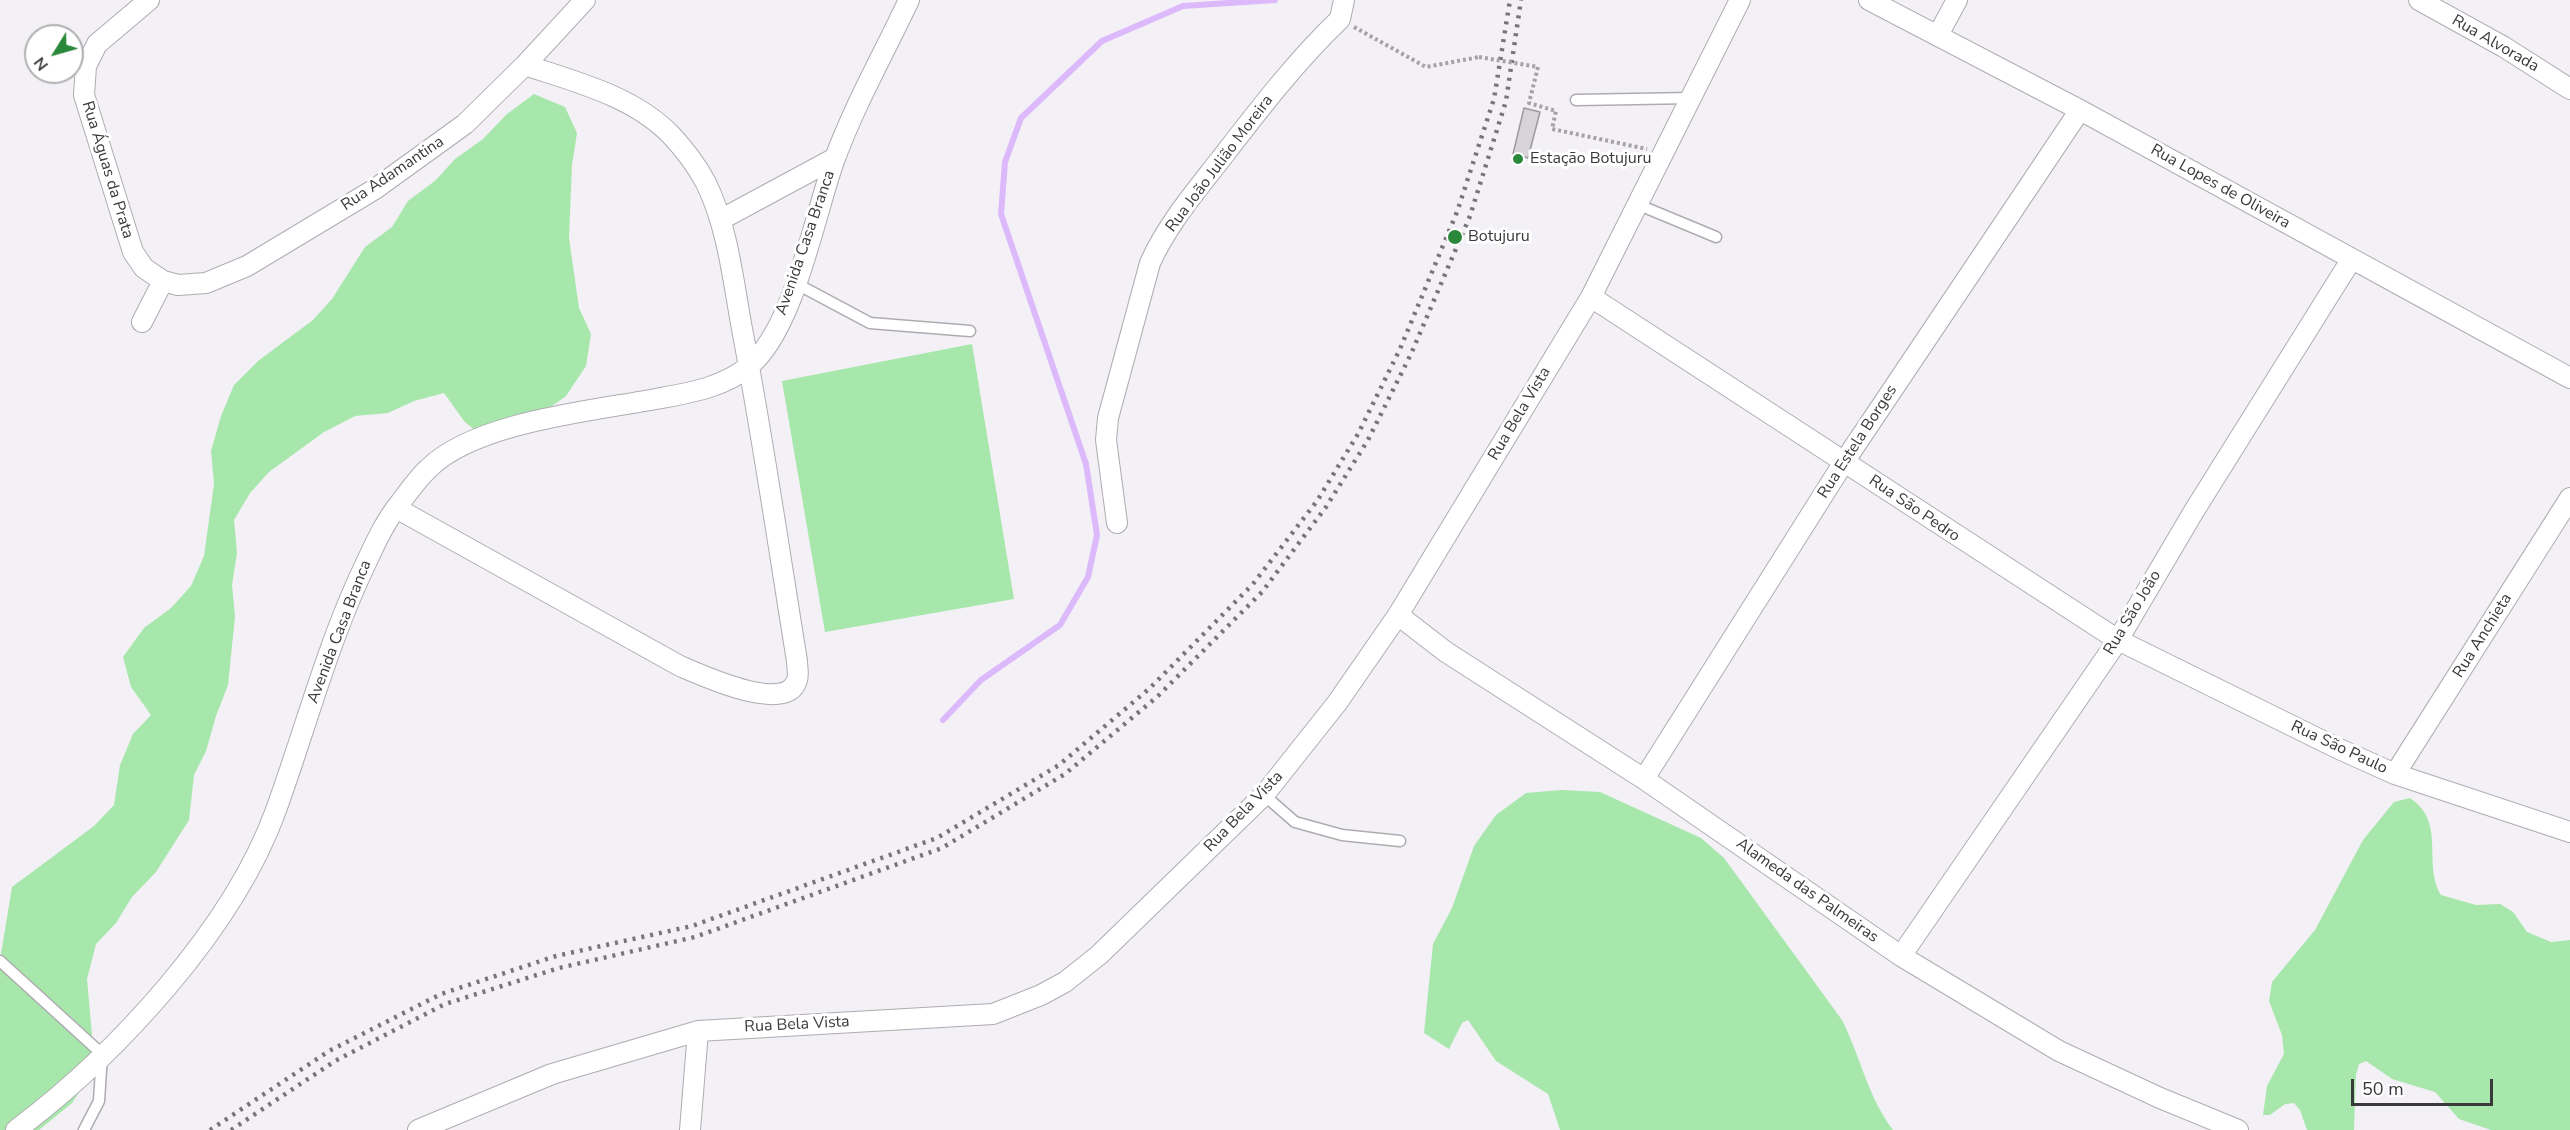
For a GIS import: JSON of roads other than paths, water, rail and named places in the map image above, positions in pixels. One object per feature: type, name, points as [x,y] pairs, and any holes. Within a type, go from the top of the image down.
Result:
[{"type":"street","name":"Rua Águas da Prata","points":[[149,0],[97,44],[86,66],[84,95],[133,252],[144,268],[163,281]]},
{"type":"street","name":"Rua Adamantina","points":[[163,281],[178,285],[206,283],[257,261],[375,189],[465,124],[525,65],[585,0]]},
{"type":"street","name":"Avenida Casa Branca","points":[[16,1130],[40,1113],[161,994],[220,917],[256,859],[276,812],[346,608],[371,552],[396,508],[431,466],[465,444],[514,426],[702,390],[749,366],[777,329],[795,283],[835,158],[909,0]]},
{"type":"street","name":"Rua Bela Vista","points":[[418,1130],[552,1074],[698,1031],[993,1014],[1041,995],[1065,982],[1099,955],[1264,795],[1337,703],[1398,615],[1591,297],[1740,0]]},
{"type":"street","name":"Rua Lopes de Oliveira","points":[[1869,0],[2080,110],[2570,378]]},
{"type":"street","points":[[1938,35],[1957,0]]},
{"type":"street","name":"Rua Alvorada","points":[[2419,0],[2504,47],[2570,89]]},
{"type":"street","name":"Rua João Julião Moreira","points":[[1117,523],[1106,440],[1108,418],[1150,263],[1157,248],[1186,205],[1252,119],[1342,10]]},
{"type":"street","points":[[396,508],[680,666],[708,678],[758,693],[779,696],[790,691],[797,680],[797,661],[749,366],[720,220],[706,183],[691,159],[670,134],[606,91],[525,65]]},
{"type":"street","name":"Rua Estela Borges","points":[[1644,779],[1844,462],[1969,272],[2080,110]]},
{"type":"street","points":[[720,220],[835,158]]},
{"type":"street","name":"Rua São João","points":[[1901,956],[2118,640],[2194,511],[2351,260]]},
{"type":"street","points":[[142,322],[163,281]]},
{"type":"street","name":"Rua São Pedro","points":[[1591,297],[2118,640]]},
{"type":"street","name":"Rua Anchieta","points":[[2395,774],[2570,498]]},
{"type":"street","name":"Alameda das Palmeiras","points":[[1398,615],[1446,652],[1644,779],[1901,956],[2059,1051],[2160,1098],[2238,1130]]},
{"type":"street","name":"Rua São Paulo","points":[[2118,640],[2337,748],[2395,774],[2570,832]]},
{"type":"street","points":[[690,1130],[698,1031]]},
{"type":"lane","points":[[1576,100],[1692,98]]},
{"type":"lane","points":[[1639,205],[1716,237]]},
{"type":"lane","points":[[795,283],[870,322],[970,331]]},
{"type":"lane","points":[[1264,795],[1295,822],[1342,836],[1400,840]]},
{"type":"lane","points":[[0,961],[102,1054],[99,1101],[84,1130]]},
{"type":"waterway","points":[[943,720],[981,680],[1060,625],[1088,577],[1097,535],[1086,464],[1001,214],[1005,162],[1021,118],[1102,41],[1183,6],[1275,0]]},
{"type":"railway","points":[[210,1130],[329,1051],[441,994],[556,956],[692,926],[937,838],[1059,765],[1150,688],[1253,584],[1317,501],[1358,434],[1400,349],[1457,212],[1494,99],[1510,0]]},
{"type":"railway","points":[[231,1130],[335,1061],[445,1004],[559,968],[695,937],[942,848],[1065,774],[1158,696],[1262,592],[1326,507],[1368,440],[1411,354],[1470,216],[1506,101],[1521,0]]},
{"type":"place","name":"Estação Botujuru","points":[[1518,159]]},
{"type":"place","name":"Botujuru","points":[[1455,237]]}]
